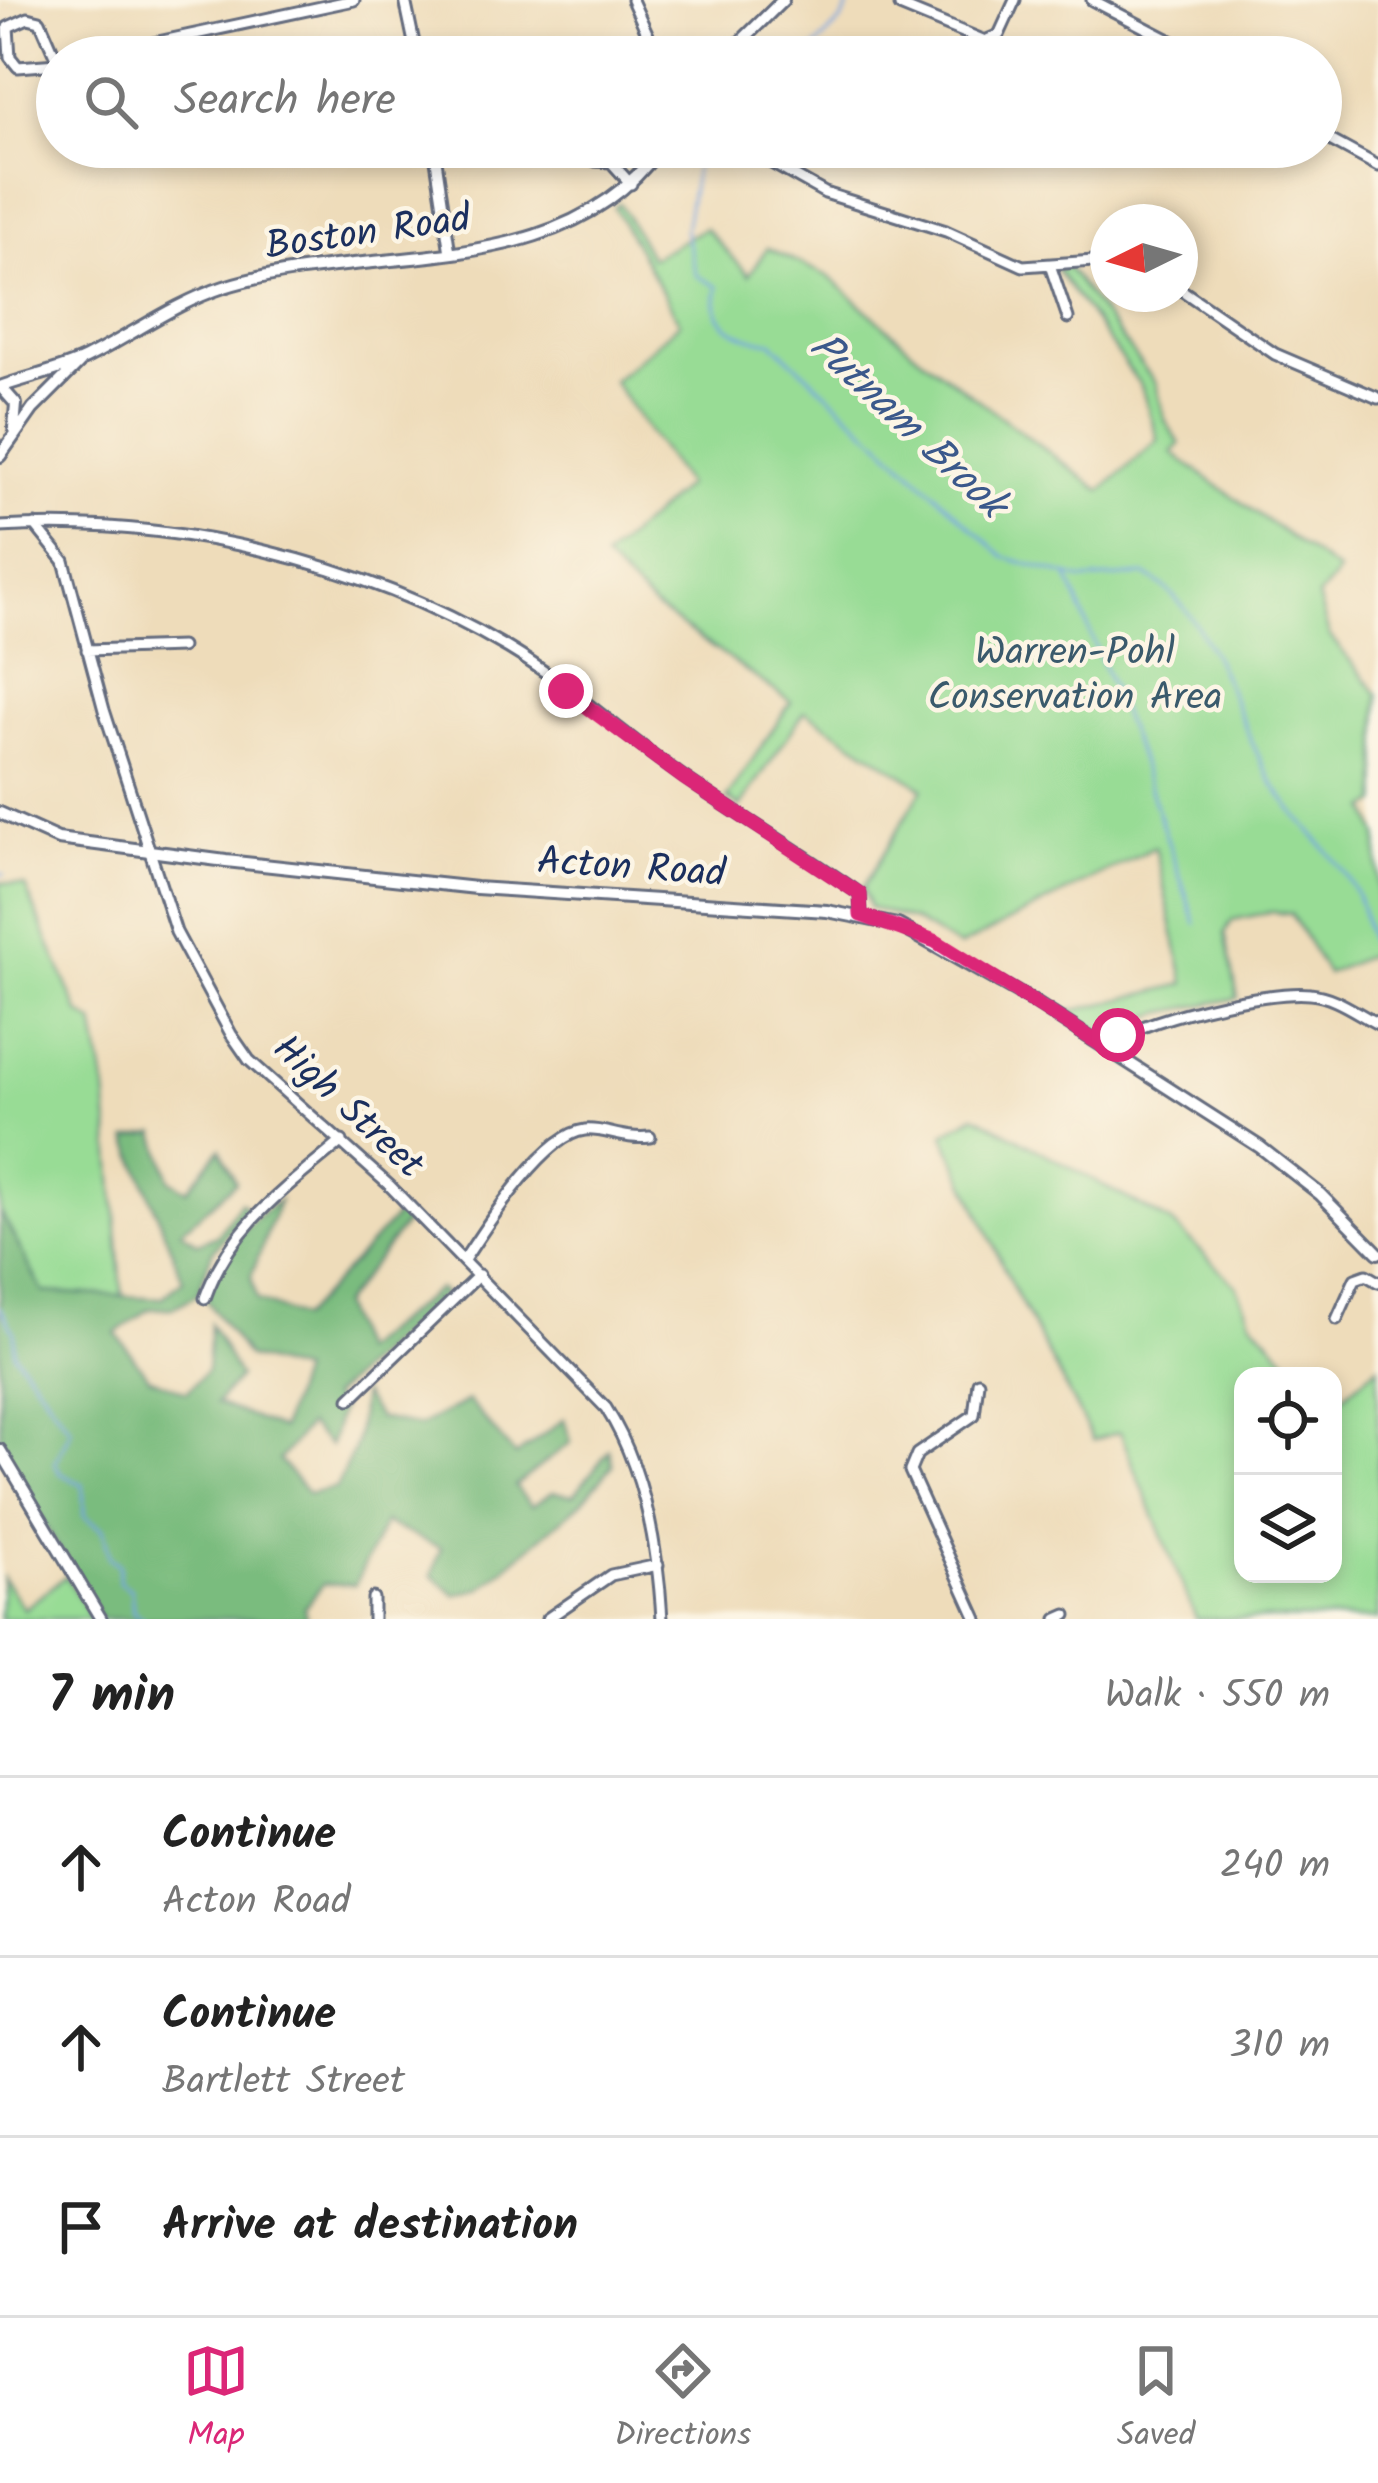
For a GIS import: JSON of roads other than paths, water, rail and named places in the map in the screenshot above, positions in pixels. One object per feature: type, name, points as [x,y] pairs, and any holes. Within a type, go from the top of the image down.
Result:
[{"type":"main road","points":[[746,36],[783,0]]},
{"type":"main road","name":"Boston Road","points":[[0,386],[81,360],[221,288],[303,267],[450,253],[549,233],[599,209],[644,168]]},
{"type":"main road","points":[[0,456],[81,360]]},
{"type":"main road","points":[[0,386],[16,404]]},
{"type":"main road","points":[[0,397],[16,404]]},
{"type":"main road","points":[[8,442],[16,404]]},
{"type":"main road","name":"Acton Road","points":[[0,813],[58,838],[151,852],[415,883],[861,915],[935,941],[1280,1161],[1378,1253]]},
{"type":"main road","points":[[0,1450],[101,1619]]},
{"type":"street","points":[[186,36],[354,0]]},
{"type":"street","points":[[405,0],[413,36]]},
{"type":"street","points":[[632,0],[648,36]]},
{"type":"street","points":[[903,0],[900,6],[974,36]]},
{"type":"street","points":[[997,36],[1015,0]]},
{"type":"street","points":[[1092,0],[1161,36]]},
{"type":"street","points":[[36,65],[18,67],[10,57],[6,31],[28,17],[44,25],[48,36]]},
{"type":"street","points":[[1342,146],[1378,166]]},
{"type":"street","points":[[437,168],[450,253]]},
{"type":"street","points":[[616,168],[631,184]]},
{"type":"street","points":[[783,168],[849,203],[946,231],[1021,265],[1090,262]]},
{"type":"street","points":[[1050,265],[1068,318]]},
{"type":"street","points":[[1198,302],[1275,354],[1378,398]]},
{"type":"street","points":[[0,527],[88,522],[269,553],[464,624],[512,650],[684,778],[860,894],[861,915]]},
{"type":"street","name":"High Street","points":[[35,525],[64,562],[87,650],[191,968],[249,1060],[342,1141],[464,1260],[585,1381],[614,1421],[634,1471],[658,1565],[662,1619]]},
{"type":"street","points":[[87,650],[181,646]]},
{"type":"street","points":[[1105,1047],[1146,1023],[1294,993],[1324,996],[1378,1024]]},
{"type":"street","points":[[464,1260],[507,1195],[573,1133],[588,1130],[622,1140],[650,1137]]},
{"type":"street","points":[[205,1298],[230,1242],[277,1192],[342,1141]]},
{"type":"street","points":[[350,1399],[479,1275]]},
{"type":"street","points":[[1337,1319],[1355,1279],[1366,1275],[1378,1282]]},
{"type":"street","points":[[977,1619],[910,1471],[917,1454],[974,1415],[978,1382]]},
{"type":"street","points":[[547,1619],[611,1576],[658,1565]]},
{"type":"street","points":[[373,1619],[374,1598]]},
{"type":"waterway","name":"Putnam Brook","points":[[826,36],[843,19],[851,0]]},
{"type":"waterway","name":"Putnam Brook","points":[[695,168],[685,230],[696,275],[718,287],[717,311],[729,327],[772,342],[1004,557],[1083,580],[1145,575],[1188,613],[1220,668],[1273,783],[1355,891],[1378,960]]},
{"type":"waterway","points":[[1068,577],[1138,754],[1196,924]]},
{"type":"waterway","points":[[0,1307],[14,1332],[14,1353],[71,1430],[55,1463],[60,1473],[83,1485],[84,1516],[103,1529],[110,1558],[119,1564],[119,1582],[131,1590],[133,1612],[144,1619]]},
{"type":"park label","name":"Warren-Pohl Conservation Area","points":[[1075,676]]}]
